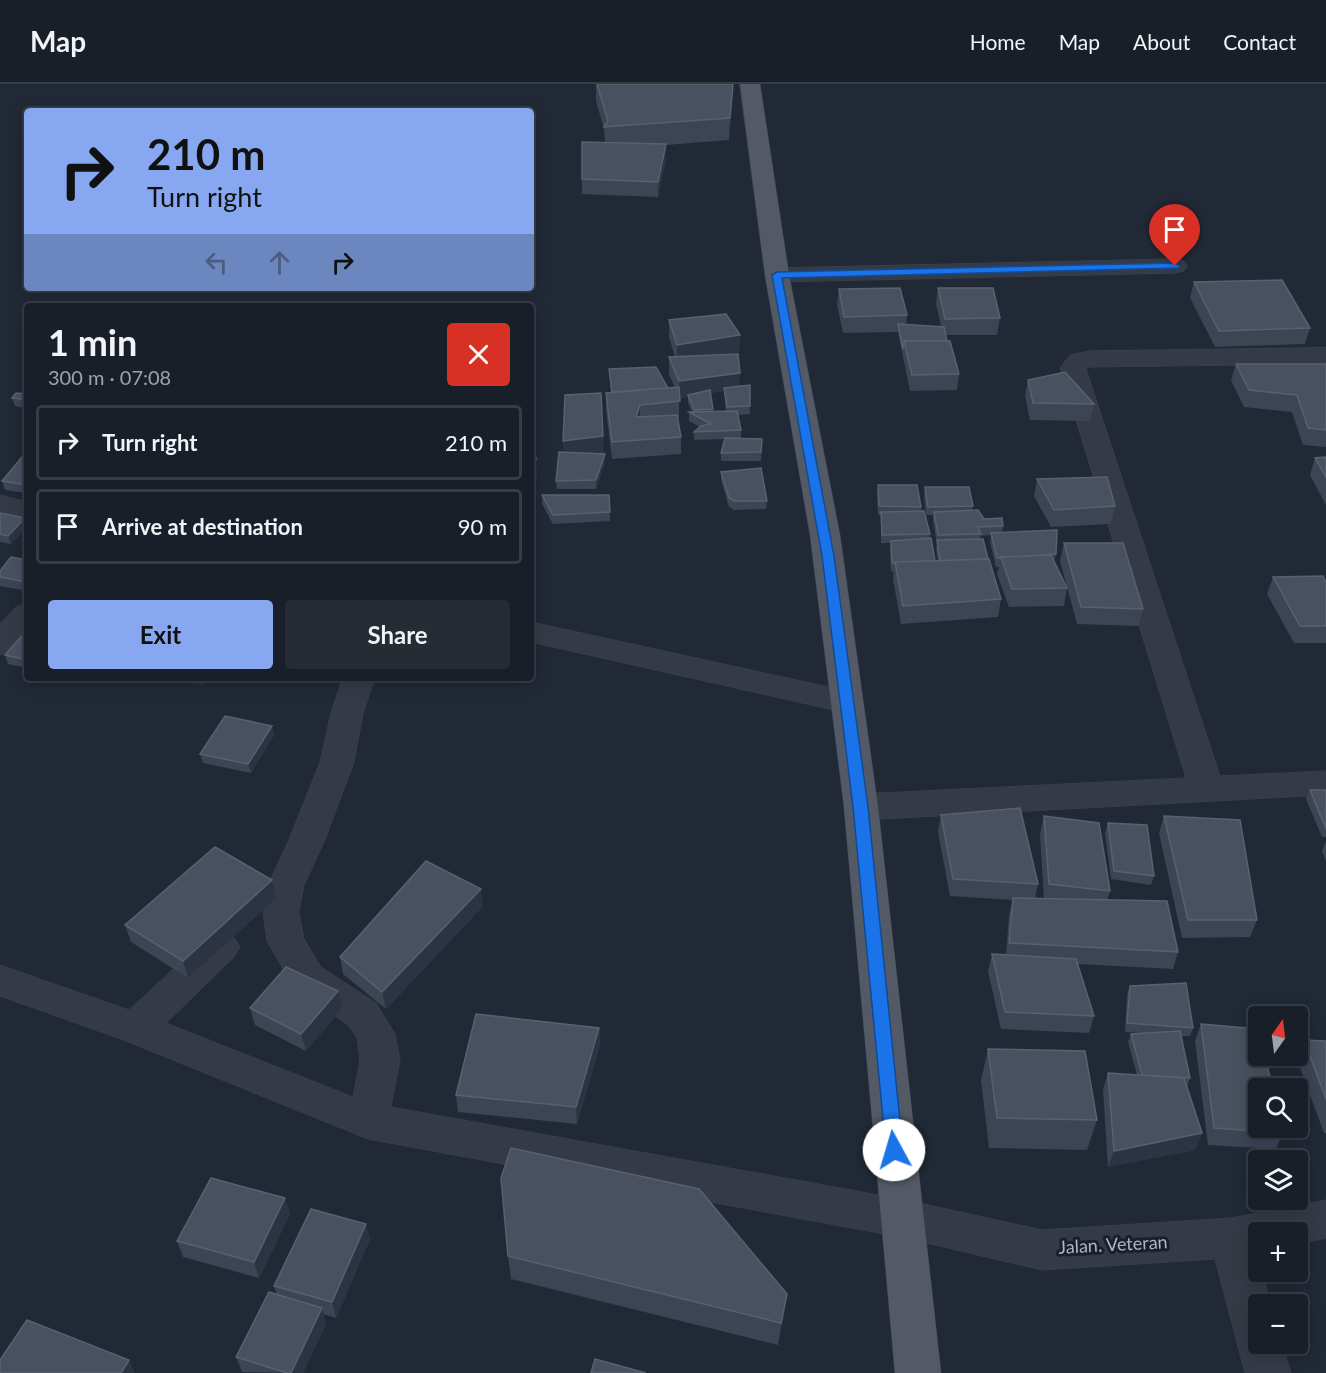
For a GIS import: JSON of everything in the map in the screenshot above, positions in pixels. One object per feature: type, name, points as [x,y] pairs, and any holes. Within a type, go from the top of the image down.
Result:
[{"type":"main road","points":[[742,85],[825,535],[848,702],[861,807],[918,1373]]},
{"type":"street","points":[[777,275],[1175,266]]},
{"type":"street","points":[[1207,789],[1073,368],[1079,361],[1089,358],[1326,356]]},
{"type":"street","points":[[0,504],[24,510]]},
{"type":"street","points":[[0,644],[24,617]]},
{"type":"street","points":[[534,633],[848,702]]},
{"type":"street","points":[[358,681],[347,713],[337,762],[306,842],[286,885],[281,912],[286,942],[308,978],[362,1014],[376,1034],[381,1060],[368,1121]]},
{"type":"street","points":[[861,807],[1326,783]]},
{"type":"street","points":[[135,1028],[286,885]]},
{"type":"street","name":"Jalan. Veteran","points":[[0,980],[135,1028],[368,1121],[901,1218],[1042,1250],[1231,1238],[1326,1219]]},
{"type":"street","points":[[1231,1238],[1248,1300]]},
{"type":"street","points":[[1263,1354],[1269,1373]]},
{"type":"building","points":[[597,84],[733,84],[730,118],[604,127],[608,121]]},
{"type":"building","points":[[582,142],[666,144],[658,182],[582,179]]},
{"type":"building","points":[[1282,280],[1310,328],[1219,331],[1194,282]]},
{"type":"building","points":[[900,288],[907,315],[844,317],[839,289]]},
{"type":"building","points":[[938,288],[993,288],[1000,318],[945,319]]},
{"type":"building","points":[[726,314],[740,335],[677,345],[669,320]]},
{"type":"building","points":[[898,324],[944,327],[947,341],[904,341],[903,349]]},
{"type":"building","points":[[904,341],[950,341],[959,374],[912,375]]},
{"type":"building","points":[[738,354],[740,373],[679,381],[669,357]]},
{"type":"building","points":[[1236,364],[1326,364],[1326,430],[1308,428],[1297,395],[1249,390]]},
{"type":"building","points":[[656,367],[668,388],[612,392],[609,369]]},
{"type":"building","points":[[1065,372],[1094,404],[1033,403],[1028,380]]},
{"type":"building","points":[[750,385],[750,406],[727,407],[724,388]]},
{"type":"building","points":[[679,387],[680,401],[640,405],[636,417],[677,415],[681,437],[612,442],[606,393]]},
{"type":"building","points":[[710,390],[713,409],[694,410],[688,395]]},
{"type":"building","points":[[16,393],[24,394],[24,400],[12,398]]},
{"type":"building","points":[[601,393],[603,436],[563,441],[565,395]]},
{"type":"building","points":[[737,411],[741,430],[694,432],[701,426],[711,424],[689,412]]},
{"type":"building","points":[[725,438],[762,439],[761,452],[721,453]]},
{"type":"building","points":[[559,452],[605,454],[596,480],[556,481]]},
{"type":"building","points":[[24,455],[24,485],[2,481]]},
{"type":"building","points":[[1326,457],[1326,477],[1315,458]]},
{"type":"building","points":[[761,468],[767,501],[734,501],[729,498],[721,472]]},
{"type":"building","points":[[1107,477],[1115,506],[1054,510],[1037,479]]},
{"type":"building","points":[[878,485],[917,485],[921,507],[879,506]]},
{"type":"building","points":[[925,487],[969,487],[973,506],[928,507]]},
{"type":"building","points":[[542,495],[609,495],[610,512],[553,515]]},
{"type":"building","points":[[978,510],[984,519],[1002,518],[1003,526],[978,527],[981,534],[938,535],[934,512]]},
{"type":"building","points":[[924,511],[930,534],[882,535],[881,512]]},
{"type":"building","points":[[0,513],[24,518],[8,536],[0,534]]},
{"type":"building","points":[[1057,530],[1056,554],[997,558],[991,533]]},
{"type":"building","points":[[931,538],[935,561],[892,563],[891,541]]},
{"type":"building","points":[[983,539],[988,559],[940,561],[937,540]]},
{"type":"building","points":[[1064,543],[1123,543],[1143,609],[1081,607]]},
{"type":"building","points":[[1051,555],[1067,588],[1012,589],[1001,557]]},
{"type":"building","points":[[11,557],[24,559],[24,581],[0,577],[0,571]]},
{"type":"building","points":[[989,559],[1001,599],[903,606],[895,562]]},
{"type":"building","points":[[1323,576],[1326,583],[1326,626],[1300,626],[1273,577]]},
{"type":"building","points":[[24,633],[24,659],[5,655]]},
{"type":"building","points":[[225,716],[272,726],[248,764],[200,754]]},
{"type":"building","points":[[1310,790],[1326,790],[1326,829]]},
{"type":"building","points":[[1020,808],[1038,884],[953,879],[941,815]]},
{"type":"building","points":[[1044,816],[1099,823],[1110,891],[1049,884]]},
{"type":"building","points":[[1164,816],[1240,820],[1257,920],[1188,920]]},
{"type":"building","points":[[1108,823],[1147,825],[1154,876],[1114,871]]},
{"type":"building","points":[[215,847],[272,880],[183,961],[125,925]]},
{"type":"building","points":[[426,861],[481,889],[382,992],[340,957]]},
{"type":"building","points":[[1013,898],[1167,901],[1178,952],[1009,943]]},
{"type":"building","points":[[992,954],[1076,959],[1094,1016],[1005,1012]]},
{"type":"building","points":[[286,967],[338,991],[301,1034],[250,1008]]},
{"type":"building","points":[[1186,983],[1193,1028],[1127,1023],[1130,986]]},
{"type":"building","points":[[476,1014],[599,1028],[576,1107],[456,1095]]},
{"type":"building","points":[[1201,1024],[1248,1028],[1248,1066],[1267,1066],[1270,1078],[1248,1078],[1248,1130],[1214,1128]]},
{"type":"building","points":[[1180,1031],[1190,1078],[1142,1075],[1131,1034]]},
{"type":"building","points":[[1308,1040],[1326,1041],[1326,1099],[1308,1051]]},
{"type":"building","points":[[988,1049],[1085,1051],[1097,1120],[997,1118]]},
{"type":"building","points":[[1108,1073],[1184,1078],[1202,1133],[1114,1151]]},
{"type":"building","points":[[511,1148],[699,1189],[787,1294],[781,1323],[508,1256],[501,1178]]},
{"type":"building","points":[[211,1178],[285,1198],[254,1262],[177,1241]]},
{"type":"building","points":[[311,1209],[366,1224],[332,1302],[274,1286]]},
{"type":"building","points":[[269,1292],[322,1308],[291,1373],[236,1357]]},
{"type":"building","points":[[27,1320],[129,1360],[121,1373],[0,1373],[0,1360]]},
{"type":"building","points":[[595,1359],[646,1373],[591,1373]]},
{"type":"route","points":[[894,1150],[861,807],[848,702],[825,535],[777,275],[1175,266]]}]
